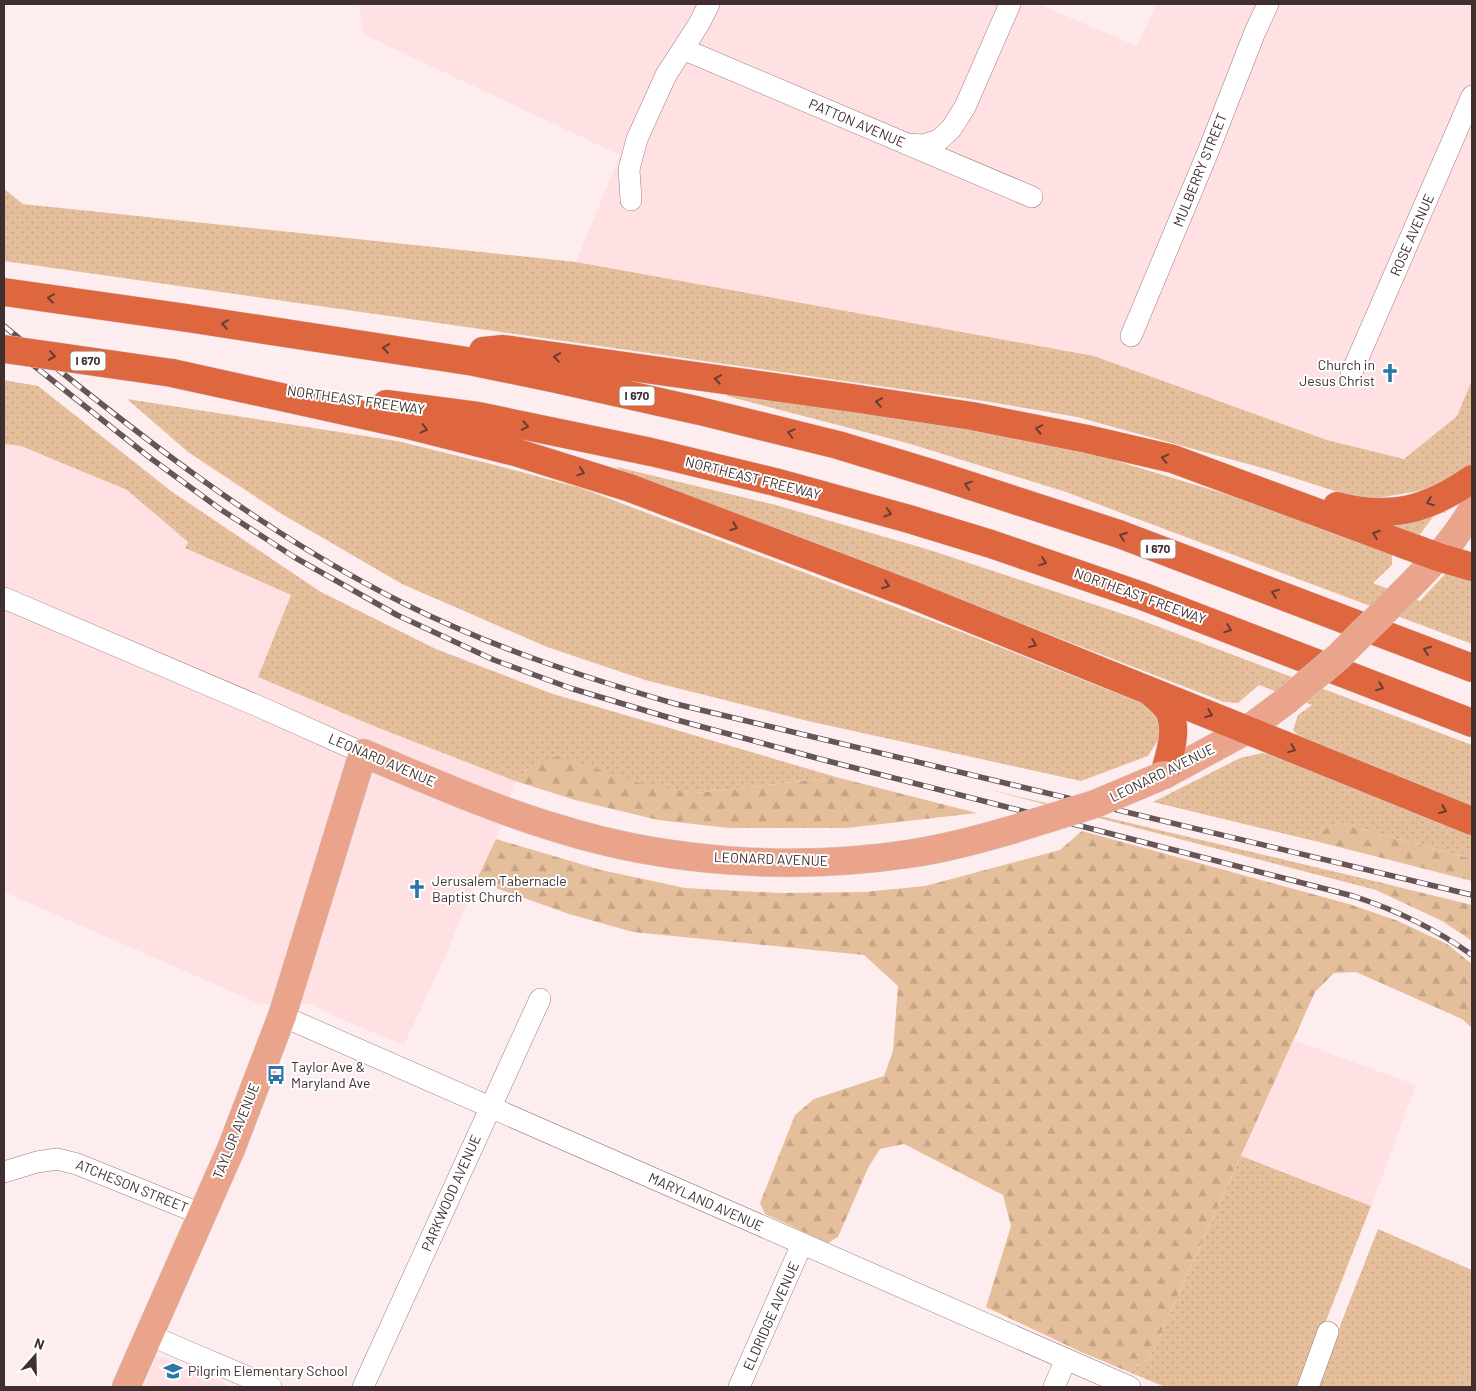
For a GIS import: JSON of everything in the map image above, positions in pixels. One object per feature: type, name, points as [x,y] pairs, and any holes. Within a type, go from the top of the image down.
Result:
[{"type":"highway","name":"I 670","points":[[4,292],[434,355],[700,410],[888,459],[1119,534],[1472,668]]},
{"type":"highway","name":"NORTHEAST FREEWAY","points":[[4,349],[478,416],[651,452],[775,482],[991,544],[1142,596],[1472,723]]},
{"type":"highway","points":[[434,355],[503,349],[972,416],[1086,439],[1173,460],[1438,557],[1472,567]]},
{"type":"highway","points":[[172,373],[404,424],[515,452],[630,488],[901,591],[1472,821]]},
{"type":"highway","points":[[1212,473],[1359,512],[1394,512],[1415,508],[1448,494],[1472,479]]},
{"type":"highway","points":[[1147,689],[1170,713],[1172,742],[1164,775]]},
{"type":"main road","name":"LEONARD AVENUE","points":[[363,753],[490,806],[527,819],[599,839],[670,854],[744,861],[841,861],[908,854],[961,844],[1095,804],[1164,775],[1247,730],[1287,700],[1338,657],[1438,557],[1462,528],[1472,510]]},
{"type":"main road","name":"TAYLOR AVENUE","points":[[126,1387],[230,1149],[282,1016],[363,753]]},
{"type":"street","points":[[631,200],[629,169],[638,139],[666,75],[699,24],[709,4]]},
{"type":"street","points":[[907,144],[923,145],[939,140],[951,129],[965,107],[1010,4]]},
{"type":"street","name":"MULBERRY STREET","points":[[1130,336],[1268,4]]},
{"type":"street","name":"PATTON AVENUE","points":[[683,49],[1032,197]]},
{"type":"street","name":"ROSE AVENUE","points":[[1351,374],[1472,96]]},
{"type":"street","name":"LEONARD AVENUE","points":[[4,598],[363,753]]},
{"type":"street","name":"PARKWOOD AVENUE","points":[[363,1387],[540,999]]},
{"type":"street","name":"MARYLAND AVENUE","points":[[282,1016],[1130,1387]]},
{"type":"street","name":"ATCHESON STREET","points":[[4,1172],[57,1158],[77,1164],[201,1214]]},
{"type":"street","name":"ELDRIDGE AVENUE","points":[[739,1387],[802,1244]]},
{"type":"street","points":[[1308,1387],[1328,1332]]},
{"type":"street","points":[[149,1335],[271,1387]]},
{"type":"street","points":[[1054,1387],[1066,1359]]},
{"type":"shaded area","points":[[359,4],[1038,4],[1137,46],[1156,4],[1472,4],[1472,380],[1457,416],[1404,459],[1327,440],[1094,356],[576,262],[620,155],[363,34]]},
{"type":"shaded area","points":[[4,444],[21,446],[127,490],[188,542],[186,548],[292,595],[258,677],[376,727],[515,781],[496,839],[404,1045],[329,1014],[313,1004],[260,1004],[4,892]]},
{"type":"shaded area","points":[[1293,1040],[1416,1085],[1371,1206],[1241,1156]]},
{"type":"shaded area","name":"Pilgrim Elementary School","points":[[157,1355],[233,1387],[143,1387]]},
{"type":"green space","points":[[4,189],[23,204],[576,262],[1094,356],[1327,440],[1404,459],[1457,416],[1472,380],[1472,466],[1431,489],[1378,498],[1350,496],[1266,469],[1077,417],[984,401],[4,261]]},
{"type":"green space","points":[[4,380],[38,386],[171,491],[321,592],[436,649],[550,693],[836,777],[695,793],[532,766],[515,781],[376,727],[258,677],[291,595],[185,548],[188,542],[127,490],[21,446],[4,444]]},
{"type":"green space","points":[[729,388],[991,433],[1107,458],[1219,492],[1382,546],[1392,552],[1392,565],[1373,583],[1420,601],[1446,573],[1472,574],[1472,644],[1063,491],[907,443],[727,396]]},
{"type":"green space","points":[[127,399],[397,441],[581,488],[964,633],[1144,704],[1159,721],[1159,739],[1148,756],[1081,781],[808,721],[645,680],[547,647],[402,584],[280,513],[188,452]]},
{"type":"green space","points":[[617,467],[776,505],[933,551],[1138,619],[1472,745],[1472,809],[1306,744],[1293,730],[1298,715],[1312,705],[1259,685],[1238,703],[1224,702],[963,601],[839,559],[624,476]]},
{"type":"green space","points":[[1453,501],[1445,513],[1438,510],[1419,536],[1371,519]]},
{"type":"green space","points":[[1262,753],[1286,758],[1472,834],[1472,859],[1340,823],[1320,832],[1323,843],[1153,802],[1240,758]]},
{"type":"green space","points":[[558,756],[640,783],[695,793],[836,777],[977,813],[847,828],[729,828],[658,820],[575,800],[515,781],[532,766]]},
{"type":"green space","points":[[982,788],[1378,882],[1376,890]]},
{"type":"green space","points":[[1340,823],[1472,859],[1472,881],[1323,843],[1319,832]]},
{"type":"green space","points":[[1082,831],[1349,904],[1398,921],[1447,944],[1472,964],[1472,1028],[1462,1019],[1356,972],[1334,973],[1315,992],[1149,1359],[1129,1372],[1079,1351],[986,1307],[1011,1226],[1003,1195],[904,1144],[880,1149],[868,1168],[838,1237],[828,1243],[765,1214],[760,1203],[795,1115],[814,1099],[884,1076],[893,1051],[898,986],[864,955],[633,932],[569,914],[476,881],[496,839],[601,870],[685,888],[779,893],[864,892],[925,886],[1060,850]]},
{"type":"green space","points":[[1378,882],[1472,905],[1472,941],[1442,921],[1376,890]]},
{"type":"green space","points":[[1241,1156],[1371,1206],[1300,1387],[1165,1387],[1129,1372],[1149,1359]]},
{"type":"green space","points":[[1378,1229],[1472,1270],[1472,1387],[1316,1387]]},
{"type":"railway","points":[[4,326],[148,440],[247,511],[298,544],[405,604],[438,620],[504,647],[572,672],[676,704],[1472,895]]},
{"type":"railway","points":[[4,342],[149,457],[220,509],[294,557],[397,615],[494,660],[570,688],[677,720],[824,760],[1353,896],[1385,907],[1415,921],[1472,955]]},
{"type":"place","name":"Church in Jesus Christ","points":[[1390,373]]},
{"type":"place","name":"Jerusalem Tabernacle Baptist Church","points":[[417,889]]},
{"type":"place","name":"Taylor Ave & Maryland Ave","points":[[276,1075]]},
{"type":"place","name":"Pilgrim Elementary School","points":[[173,1371]]}]
